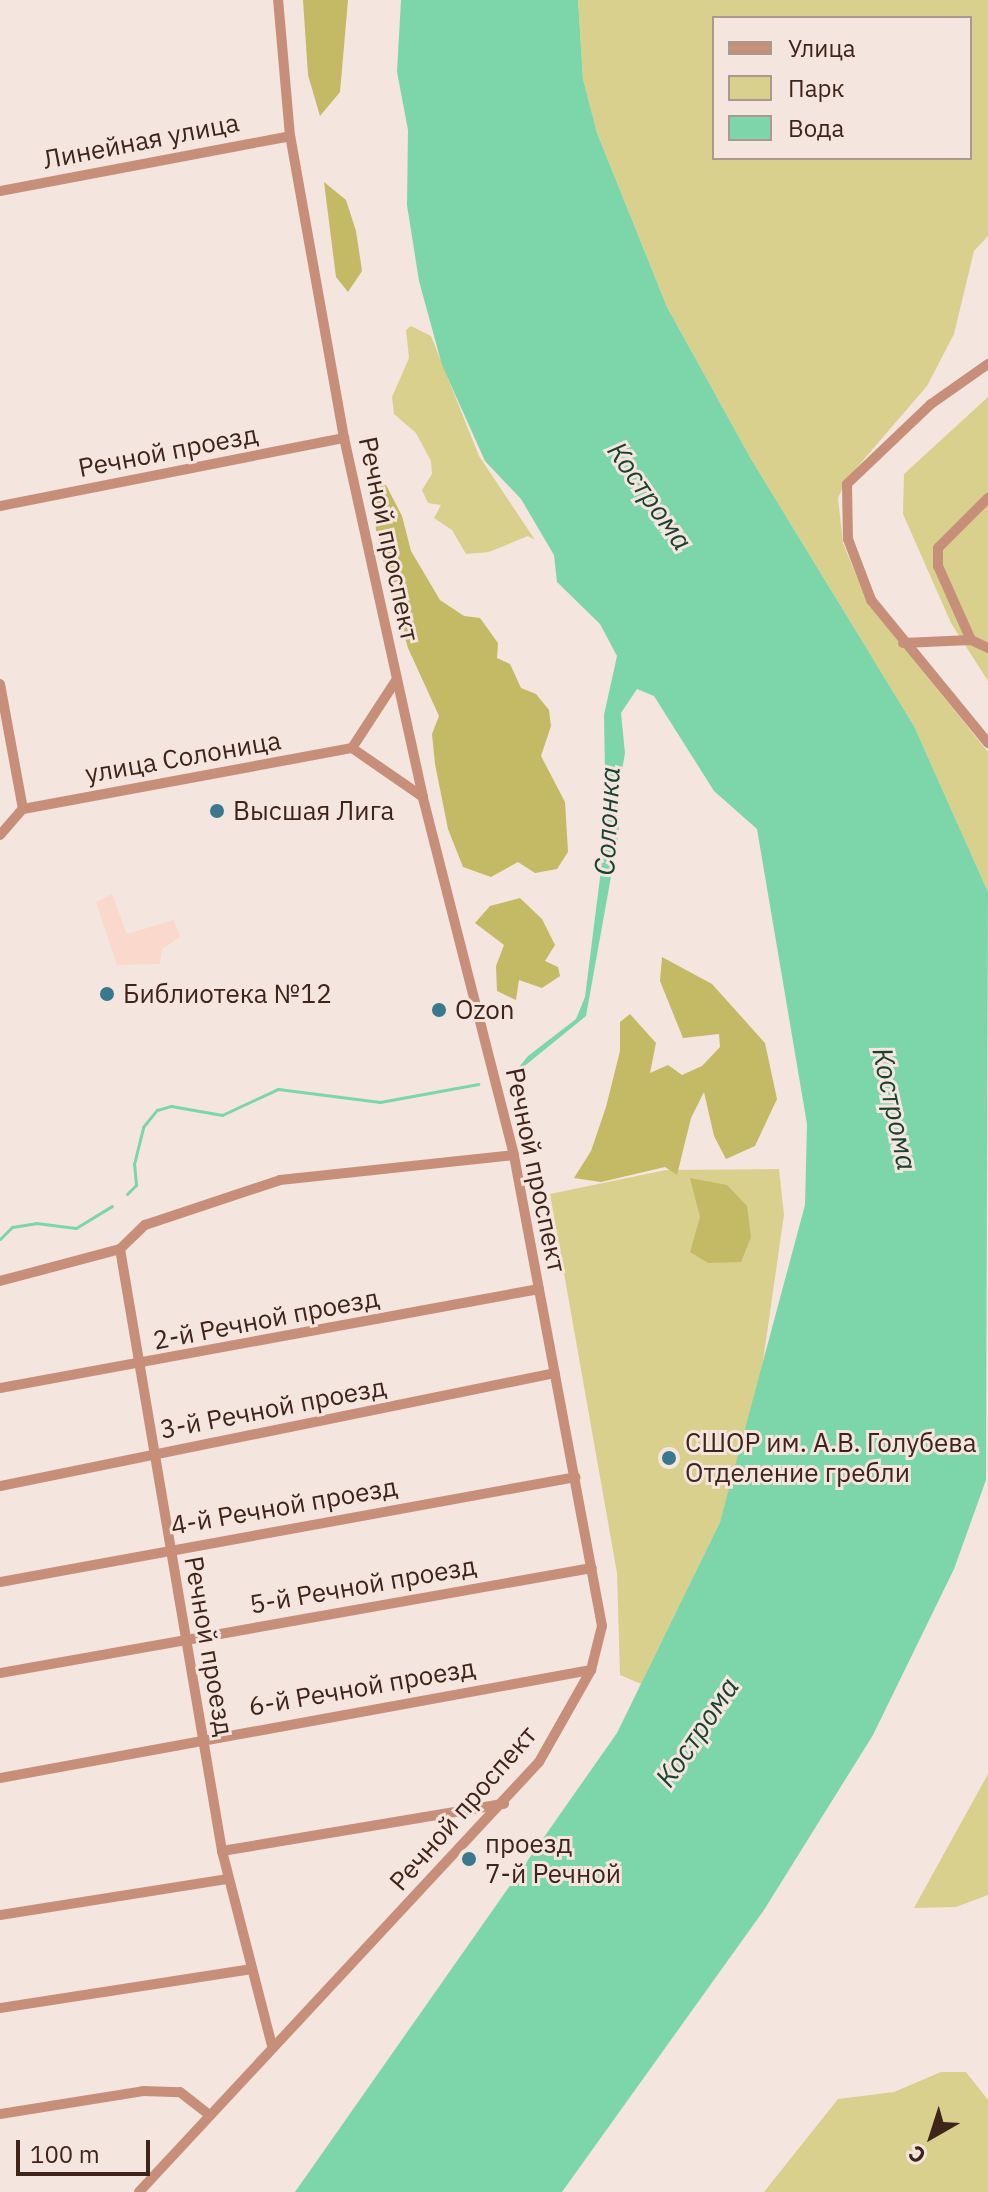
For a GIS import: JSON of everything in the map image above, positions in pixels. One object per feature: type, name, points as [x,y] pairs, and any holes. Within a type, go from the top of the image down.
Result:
[{"type":"street","name":"Речной проспект","points":[[139,2192],[207,2113],[504,1804],[566,1721],[591,1670],[602,1626],[514,1155],[423,797],[344,438],[290,136],[278,0]]},
{"type":"street","name":"Линейная улица","points":[[0,191],[290,136]]},
{"type":"street","points":[[988,364],[931,404],[847,484],[848,539],[871,600],[903,643],[988,743]]},
{"type":"street","name":"Речной проезд","points":[[0,506],[344,438]]},
{"type":"street","points":[[971,640],[938,566],[938,548],[988,498]]},
{"type":"street","points":[[903,643],[971,640],[988,648]]},
{"type":"street","points":[[397,679],[352,748],[423,797]]},
{"type":"street","points":[[0,684],[23,809],[0,835]]},
{"type":"street","name":"улица Солоница","points":[[23,809],[352,748]]},
{"type":"street","points":[[0,1281],[120,1249],[145,1225],[280,1180],[514,1155]]},
{"type":"street","name":"Речной проезд","points":[[120,1249],[222,1851],[272,2046]]},
{"type":"street","name":"2-й Речной проезд","points":[[0,1388],[140,1365],[539,1289]]},
{"type":"street","name":"3-й Речной проезд","points":[[0,1486],[555,1373]]},
{"type":"street","name":"4-й Речной проезд","points":[[0,1582],[576,1477]]},
{"type":"street","name":"5-й Речной проезд","points":[[0,1673],[592,1568]]},
{"type":"street","name":"6-й Речной проезд","points":[[0,1778],[202,1737],[591,1670]]},
{"type":"street","points":[[222,1851],[504,1804]]},
{"type":"street","points":[[0,1915],[228,1879]]},
{"type":"street","points":[[0,2008],[252,1969]]},
{"type":"street","points":[[0,2114],[143,2091],[180,2092],[207,2113]]},
{"type":"shaded area","points":[[303,0],[348,0],[340,92],[320,116],[308,75]]},
{"type":"shaded area","points":[[324,182],[346,200],[356,231],[362,271],[348,292],[336,277]]},
{"type":"shaded area","points":[[375,481],[386,485],[402,516],[411,551],[440,600],[464,616],[480,618],[498,643],[497,658],[510,664],[521,688],[536,694],[549,710],[551,726],[541,756],[565,802],[568,852],[557,869],[535,873],[518,862],[491,877],[463,867],[448,829],[435,764],[432,734],[439,716],[408,648],[378,541],[370,494]]},
{"type":"shaded area","points":[[112,894],[127,934],[174,920],[180,937],[162,949],[160,964],[117,965],[96,902]]},
{"type":"shaded area","points":[[520,898],[542,919],[555,945],[545,961],[558,967],[560,976],[542,988],[519,980],[516,1000],[497,991],[496,966],[504,945],[475,923],[490,906]]},
{"type":"shaded area","points":[[662,957],[712,984],[765,1043],[777,1099],[755,1146],[726,1159],[714,1136],[704,1092],[691,1118],[677,1175],[665,1167],[601,1182],[574,1178],[591,1151],[606,1107],[620,1051],[620,1022],[630,1014],[656,1043],[650,1073],[668,1065],[682,1075],[702,1066],[720,1047],[719,1034],[683,1038],[660,981]]},
{"type":"shaded area","points":[[690,1178],[727,1185],[747,1206],[751,1237],[741,1262],[708,1263],[690,1252],[700,1217]]},
{"type":"green space","points":[[578,0],[988,0],[988,236],[974,251],[954,334],[927,386],[847,479],[838,498],[843,543],[867,602],[988,752],[988,892],[914,726],[751,459],[667,307],[597,133],[583,79]]},
{"type":"green space","points":[[411,326],[431,336],[479,456],[535,540],[528,536],[489,552],[466,554],[452,530],[434,518],[441,505],[428,503],[422,490],[432,474],[431,461],[416,433],[394,414],[392,397],[409,358],[406,330]]},
{"type":"green space","points":[[988,397],[988,681],[951,623],[903,514],[904,474]]},
{"type":"green space","name":"СШОР им. А.В. Голубева Отделение гребли","points":[[779,1169],[784,1215],[759,1389],[720,1522],[641,1684],[620,1675],[617,1573],[550,1194],[666,1170]]},
{"type":"green space","points":[[988,1774],[988,1895],[956,1907],[914,1908]]},
{"type":"green space","points":[[941,2072],[966,2072],[988,2100],[988,2192],[764,2192],[838,2099],[894,2092]]},
{"type":"water","name":"Кострома","points":[[401,0],[578,0],[583,79],[597,133],[667,307],[751,459],[914,726],[988,892],[986,1480],[954,1569],[873,1735],[764,1910],[562,2192],[295,2192],[617,1733],[720,1522],[805,1205],[807,1124],[757,829],[714,791],[654,696],[637,689],[621,713],[625,753],[617,799],[619,832],[586,1016],[511,1077],[528,1056],[576,1019],[585,997],[606,830],[604,715],[617,656],[600,624],[557,582],[554,555],[521,499],[485,461],[442,365],[419,281],[407,205],[408,130],[397,72]]},
{"type":"waterway","name":"Солонка","points":[[127,1194],[136,1185],[134,1164],[143,1127],[157,1110],[171,1106],[222,1115],[278,1089],[380,1102],[478,1084]]},
{"type":"waterway","name":"Солонка","points":[[0,1239],[12,1227],[36,1223],[76,1228],[112,1206]]},
{"type":"place","name":"Высшая Лига","points":[[217,811]]},
{"type":"place","name":"Библиотека №12","points":[[107,994]]},
{"type":"place","name":"Ozon","points":[[439,1010]]},
{"type":"place","name":"СШОР им. А.В. Голубева Отделение гребли","points":[[669,1458]]},
{"type":"place","name":"проезд 7-й Речной","points":[[469,1859]]}]
